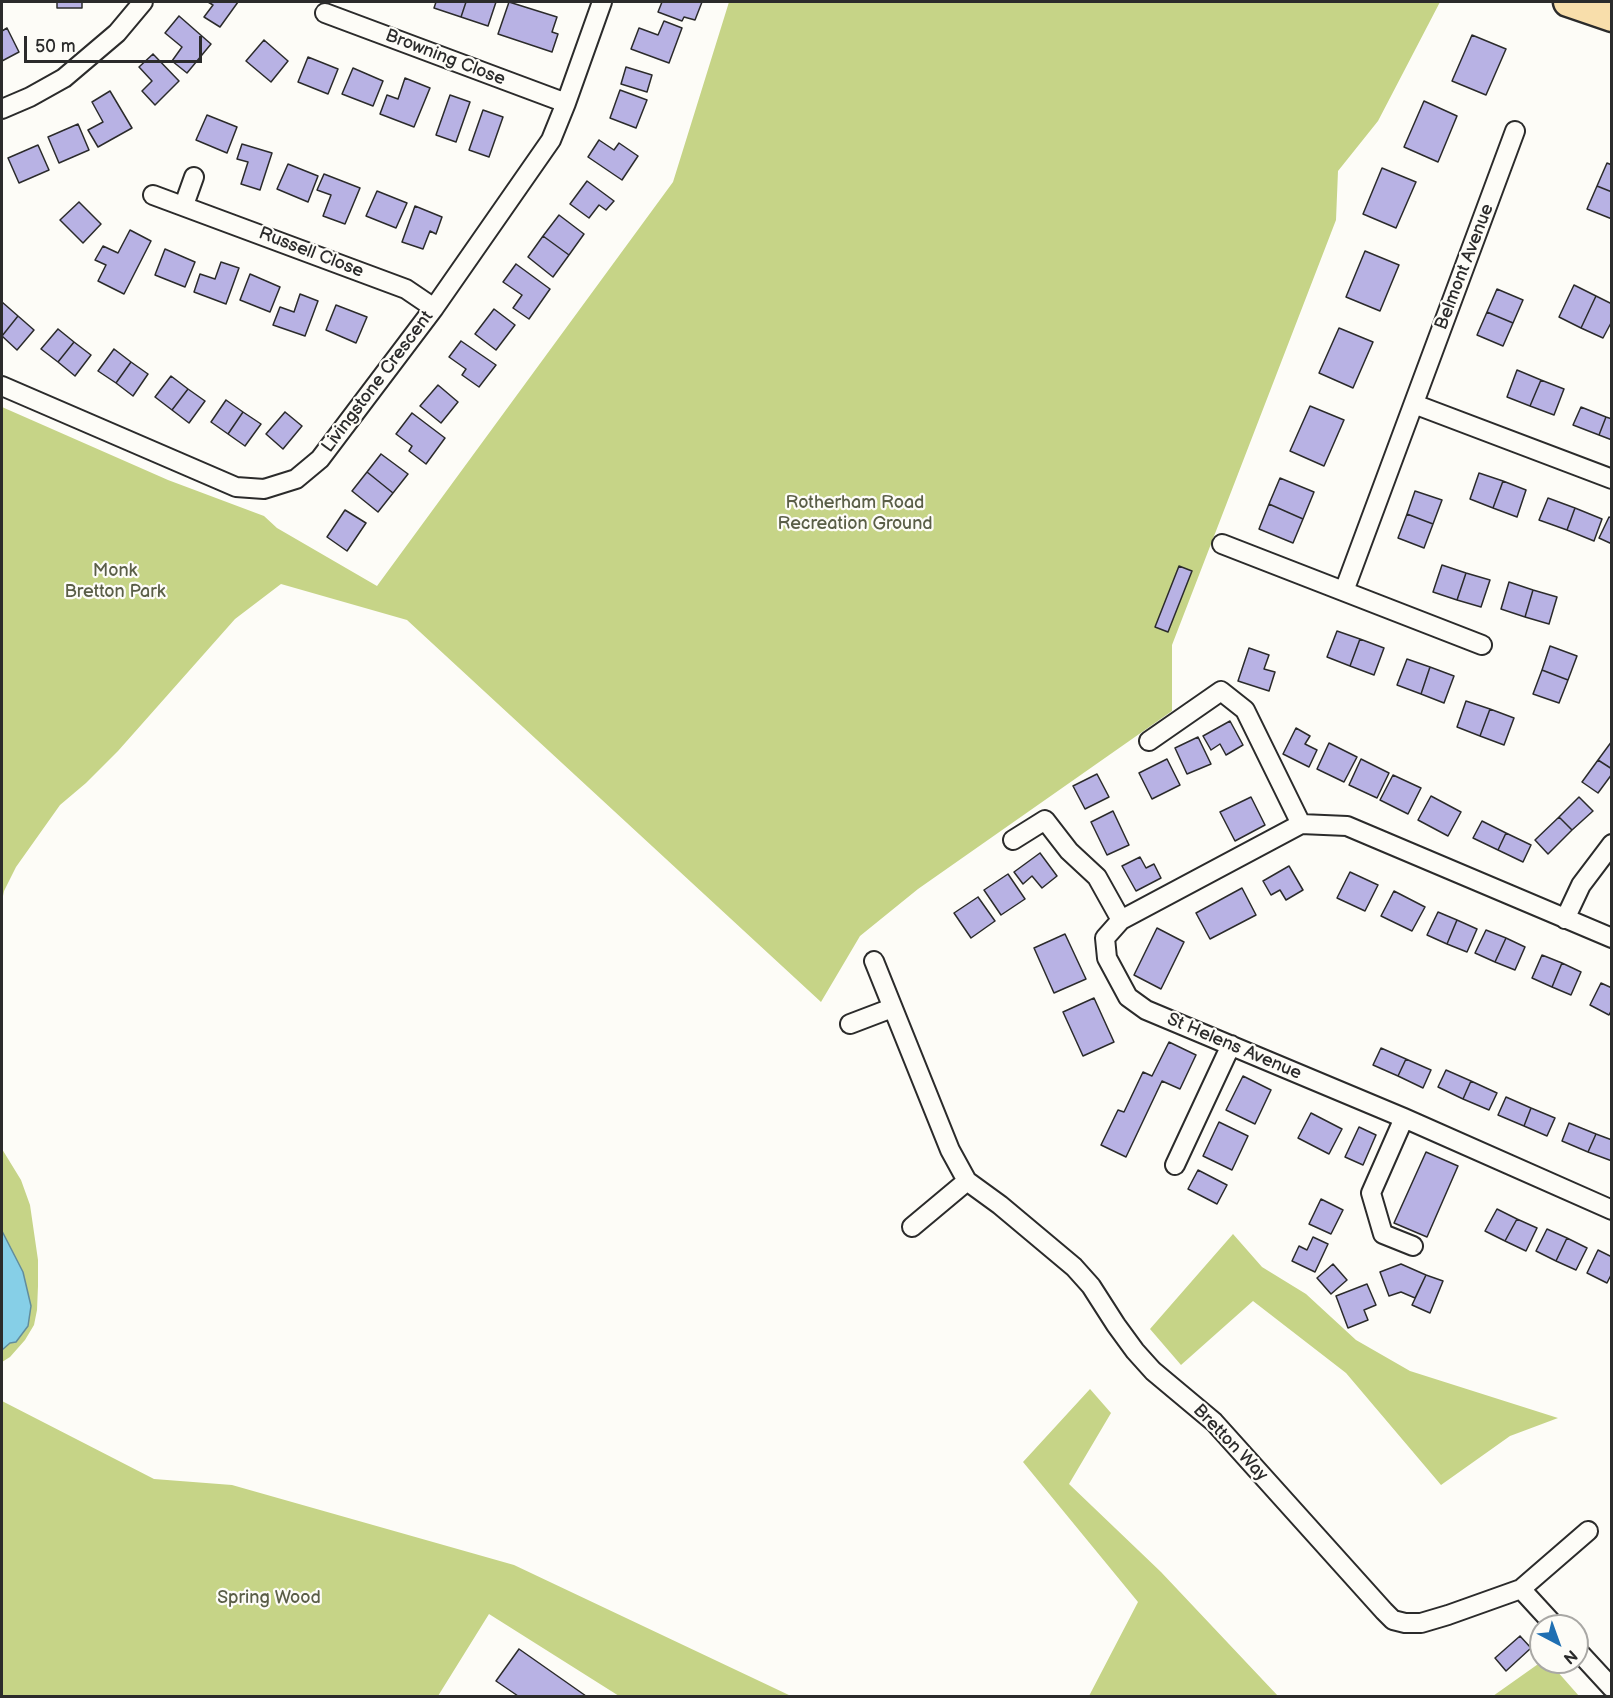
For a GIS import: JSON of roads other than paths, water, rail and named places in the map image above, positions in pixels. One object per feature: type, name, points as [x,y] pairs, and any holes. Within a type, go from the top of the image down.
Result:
[{"type":"main road","points":[[1568,2],[1610,11]]},
{"type":"street","points":[[2,109],[64,78],[117,33],[143,2]]},
{"type":"street","name":"Livingstone Crescent","points":[[2,386],[236,487],[264,489],[296,479],[320,459],[434,308],[551,140],[602,2]]},
{"type":"street","name":"Browning Close","points":[[325,13],[566,103]]},
{"type":"street","name":"Belmont Avenue","points":[[1344,591],[1515,131]]},
{"type":"street","points":[[184,205],[194,177]]},
{"type":"street","name":"Russell Close","points":[[153,195],[406,289],[434,308]]},
{"type":"street","points":[[1414,404],[1611,479]]},
{"type":"street","points":[[1222,544],[1482,645]]},
{"type":"street","points":[[1149,741],[1221,692],[1245,710],[1301,824],[1347,826],[1611,938]]},
{"type":"street","points":[[1013,840],[1045,820],[1069,851],[1097,877],[1121,920]]},
{"type":"street","name":"St Helens Avenue","points":[[1301,824],[1121,920],[1105,938],[1107,958],[1128,997],[1146,1010],[1404,1118],[1611,1210]]},
{"type":"street","points":[[1565,919],[1581,885],[1611,844]]},
{"type":"street","name":"Bretton Way","points":[[874,961],[950,1150],[967,1180],[1074,1267],[1091,1286],[1116,1325],[1153,1371],[1214,1422],[1393,1620],[1421,1623],[1521,1589],[1588,1531]]},
{"type":"street","points":[[850,1024],[892,1008]]},
{"type":"street","points":[[1175,1165],[1231,1046]]},
{"type":"street","points":[[1404,1118],[1371,1192],[1383,1234],[1413,1246]]},
{"type":"street","points":[[912,1227],[967,1180]]},
{"type":"street","points":[[1521,1589],[1544,1614]]},
{"type":"street","points":[[1589,1663],[1611,1688]]},
{"type":"water","points":[[2,1231],[23,1272],[31,1306],[28,1326],[16,1342],[10,1343],[2,1350]]},
{"type":"park label","name":"Rotherham Road Recreation Ground","points":[[855,513]]},
{"type":"park label","name":"Monk Bretton Park","points":[[115,581]]},
{"type":"park label","name":"Spring Wood","points":[[269,1598]]}]
